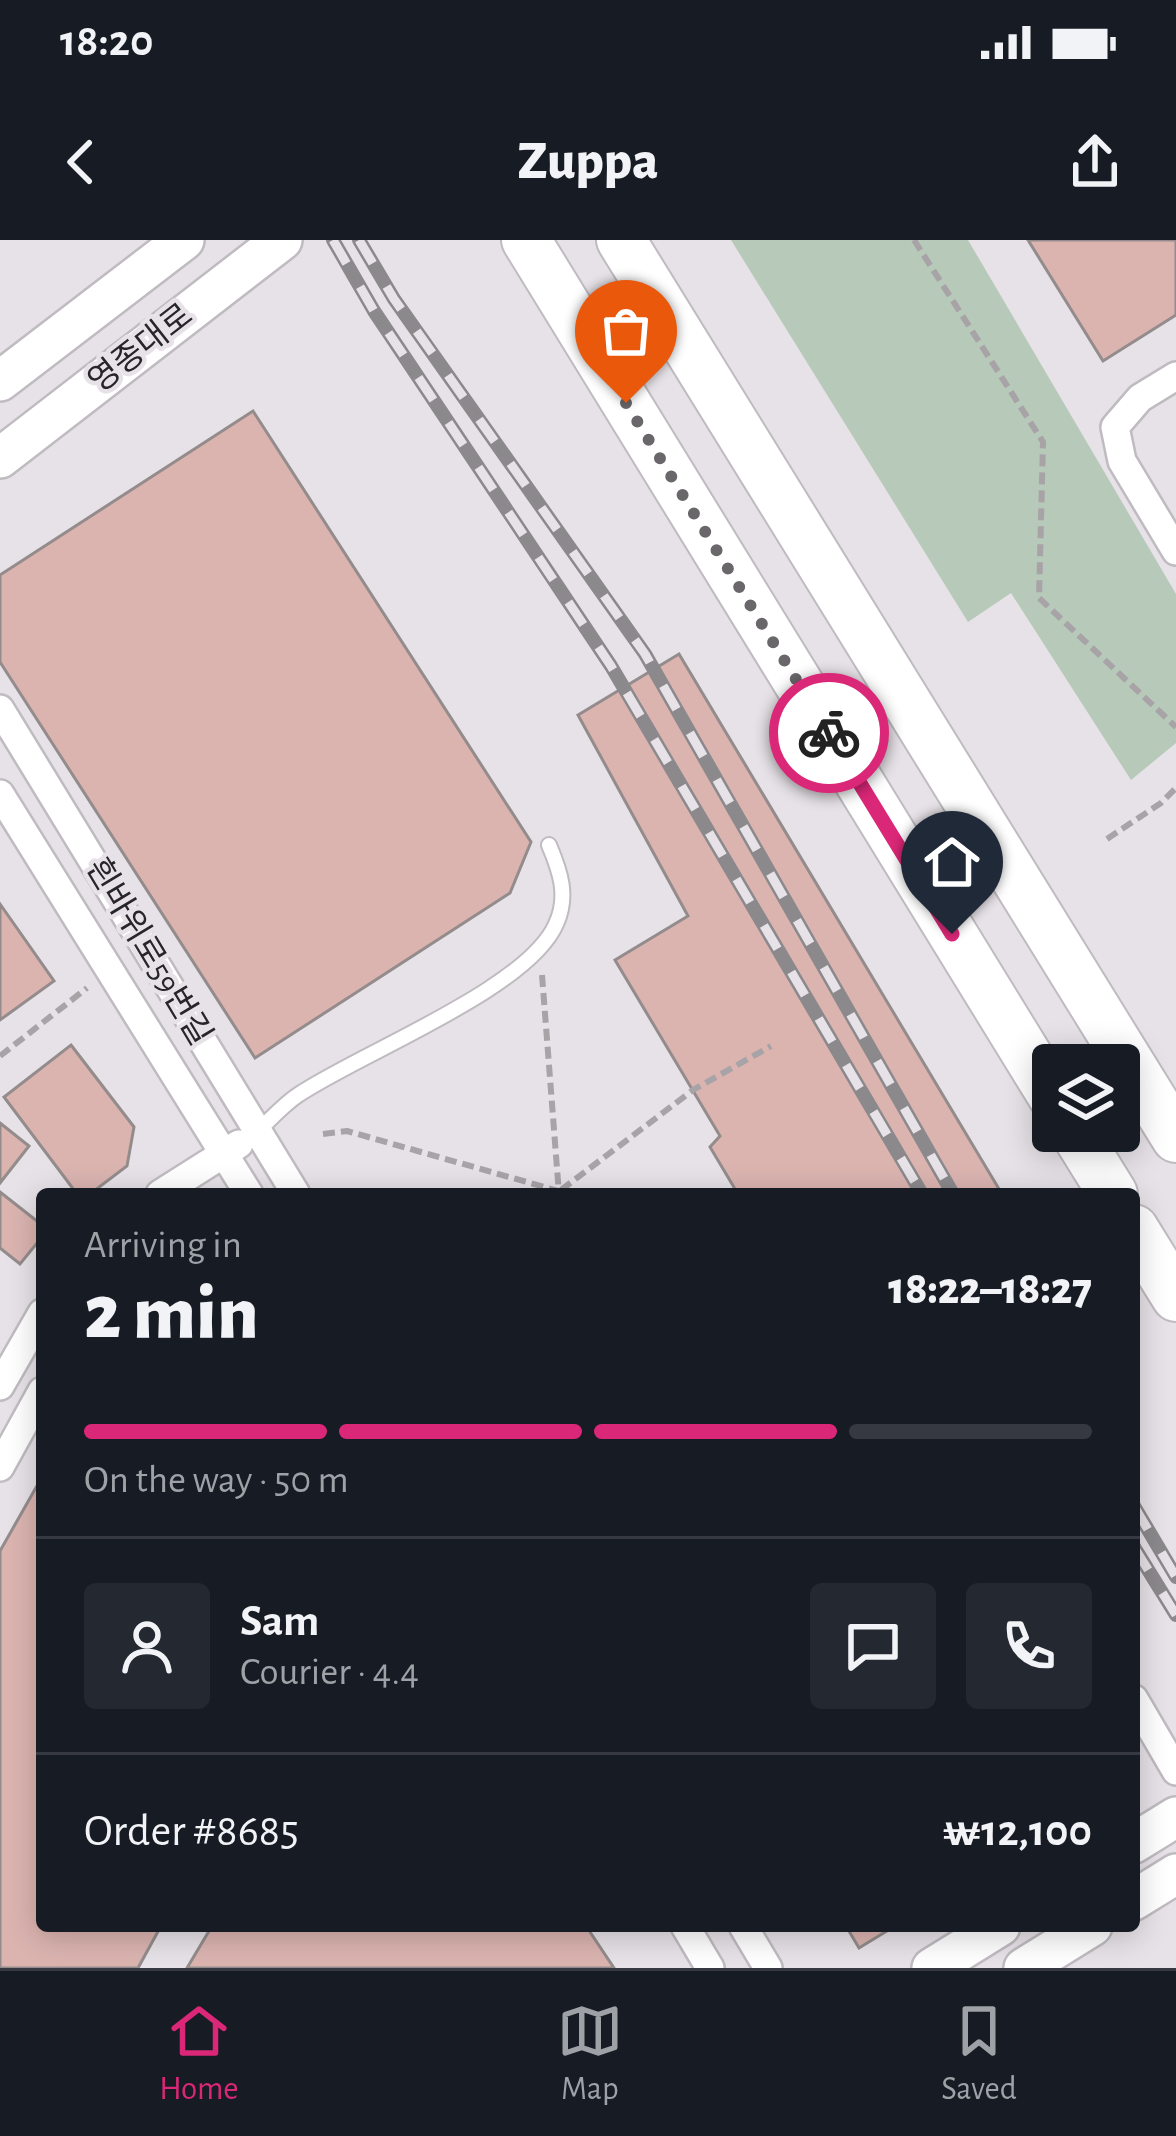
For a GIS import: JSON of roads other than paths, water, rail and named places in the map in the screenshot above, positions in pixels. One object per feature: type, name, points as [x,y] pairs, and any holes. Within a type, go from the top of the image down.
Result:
[{"type":"highway","points":[[526,240],[1032,1063]]},
{"type":"highway","points":[[621,240],[1176,1138]]},
{"type":"highway","points":[[1087,1152],[1109,1188]]},
{"type":"highway","points":[[1140,1239],[1176,1297]]},
{"type":"main road","name":"영종대로","points":[[0,381],[184,240]]},
{"type":"main road","name":"영종대로","points":[[0,458],[282,240]]},
{"type":"main road","points":[[1140,1839],[1176,1816]]},
{"type":"main road","points":[[1140,1896],[1176,1874]]},
{"type":"main road","points":[[932,1968],[990,1932]]},
{"type":"main road","points":[[1024,1968],[1082,1932]]},
{"type":"street","points":[[1176,376],[1141,398],[1115,427],[1122,461],[1176,551]]},
{"type":"street","name":"흰바위로59번길","points":[[0,709],[292,1188]]},
{"type":"street","name":"흰바위로59번길","points":[[0,794],[224,1155],[240,1188]]},
{"type":"street","points":[[170,1188],[257,1132]]},
{"type":"street","points":[[244,1188],[275,1161]]},
{"type":"street","points":[[0,1386],[36,1323]]},
{"type":"street","points":[[0,1467],[36,1402]]},
{"type":"street","points":[[0,1406],[26,1421]]},
{"type":"street","points":[[1140,1709],[1176,1771]]},
{"type":"street","points":[[689,1932],[710,1968]]},
{"type":"street","points":[[746,1932],[768,1968]]},
{"type":"lane","points":[[257,1132],[297,1096],[470,1000],[535,954],[557,923],[564,881],[549,844]]},
{"type":"railway","points":[[333,240],[374,311],[611,666],[918,1188]]},
{"type":"railway","points":[[359,240],[394,299],[645,654],[950,1188]]},
{"type":"railway","points":[[1140,1516],[1176,1577]]},
{"type":"railway","points":[[1140,1557],[1176,1615]]}]
